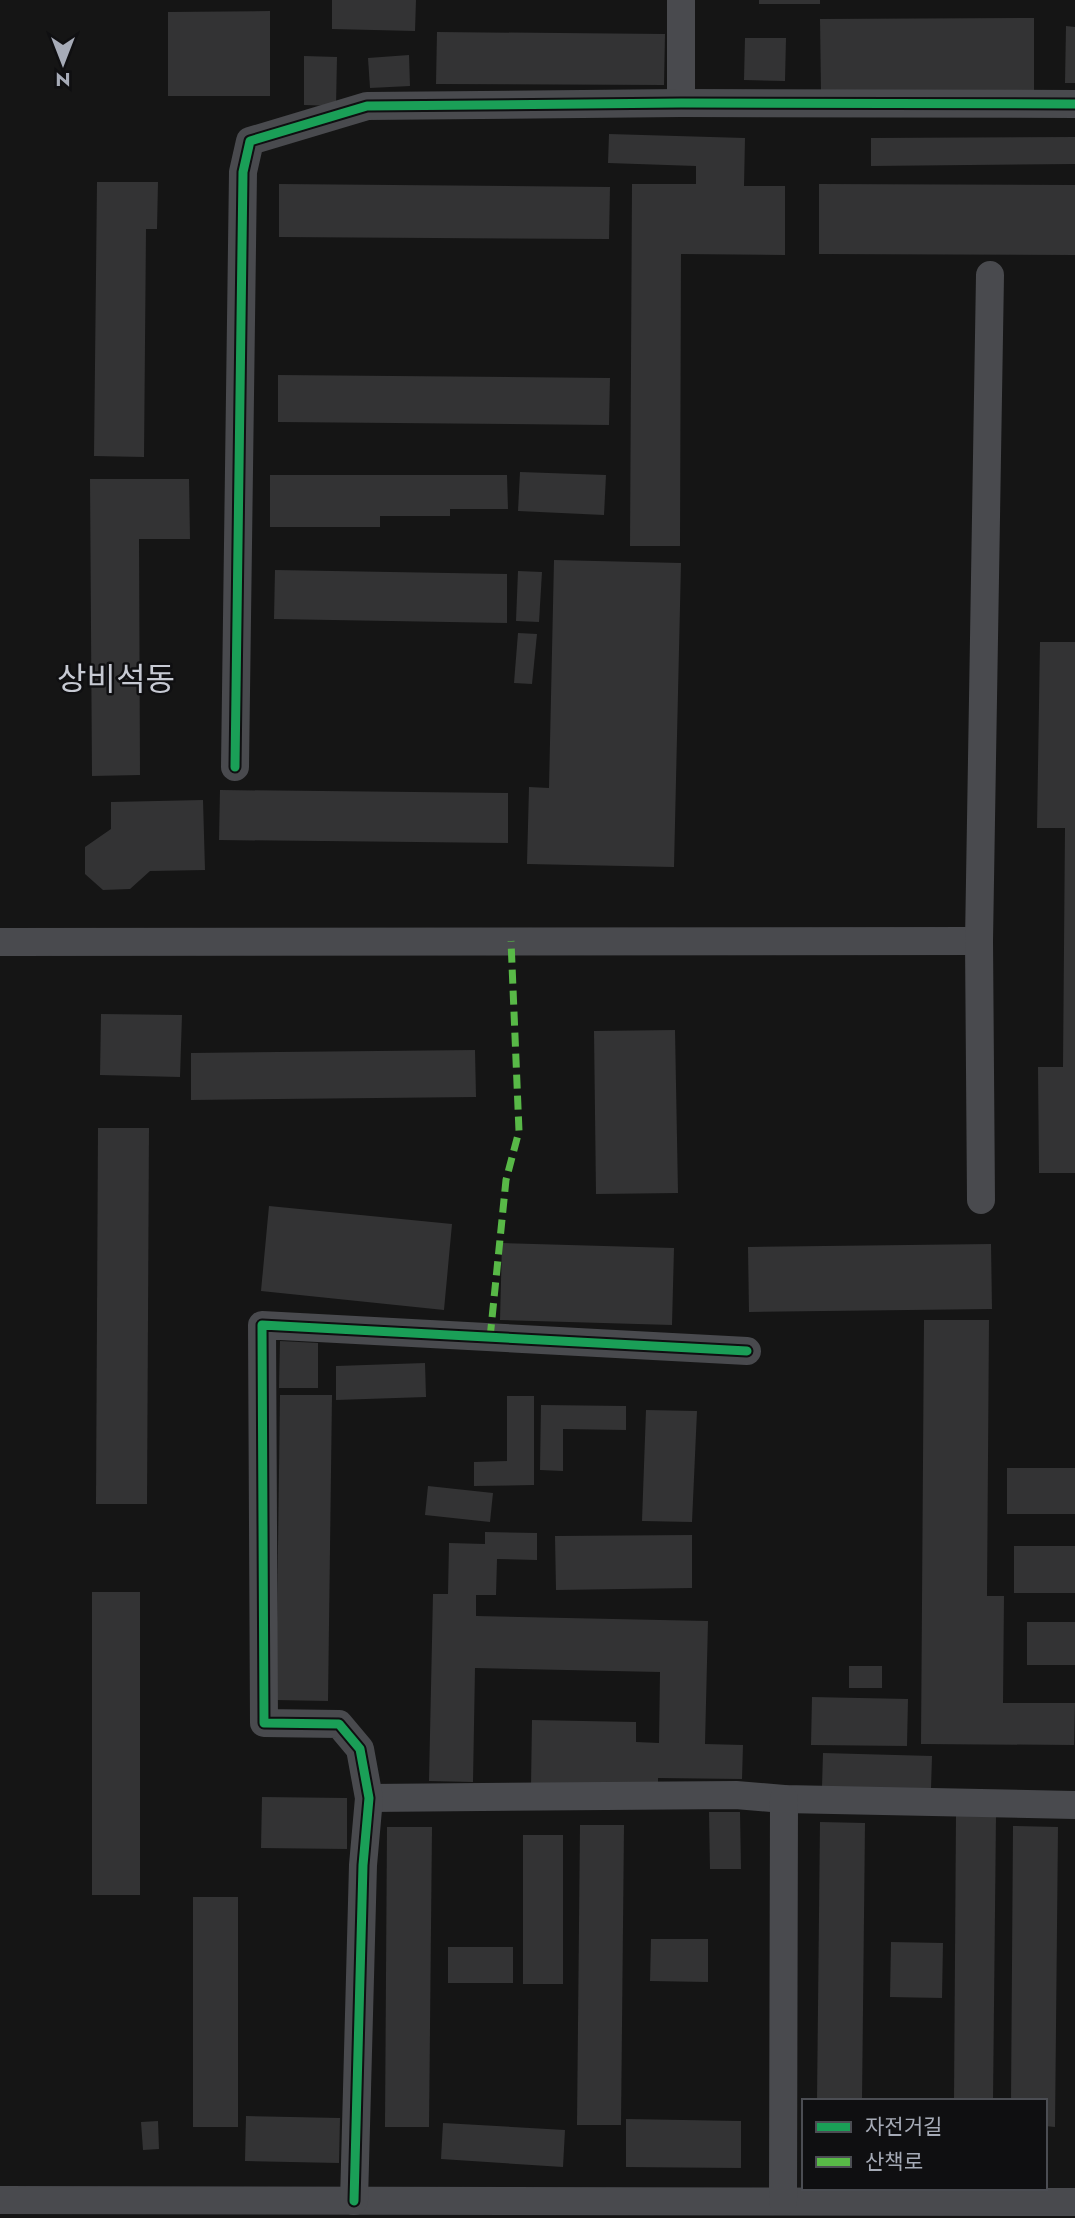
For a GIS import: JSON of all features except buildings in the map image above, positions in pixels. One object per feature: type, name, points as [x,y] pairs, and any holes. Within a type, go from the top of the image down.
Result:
[{"type":"street","points":[[681,0],[681,103]]},
{"type":"street","points":[[235,767],[243,172],[250,141],[367,106],[681,103],[1075,104]]},
{"type":"street","points":[[981,1200],[979,941],[990,275]]},
{"type":"street","points":[[0,942],[979,941]]},
{"type":"street","points":[[354,2201],[363,1865],[369,1798],[360,1749],[339,1724],[264,1723],[262,1325],[747,1351]]},
{"type":"street","points":[[369,1798],[736,1795],[784,1799],[1075,1805]]},
{"type":"street","points":[[783,2202],[784,1799]]},
{"type":"street","points":[[0,2200],[1075,2202]]},
{"type":"marked path","points":[[490,1338],[506,1180],[519,1131],[511,941]]},
{"type":"cycle path","points":[[235,767],[243,172],[250,141],[367,106],[681,103],[1075,104]]},
{"type":"cycle path","points":[[354,2201],[363,1865],[369,1798],[360,1749],[339,1724],[264,1723],[262,1325],[747,1351]]},
{"type":"district","name":"상비석동","points":[[116,679]]}]
